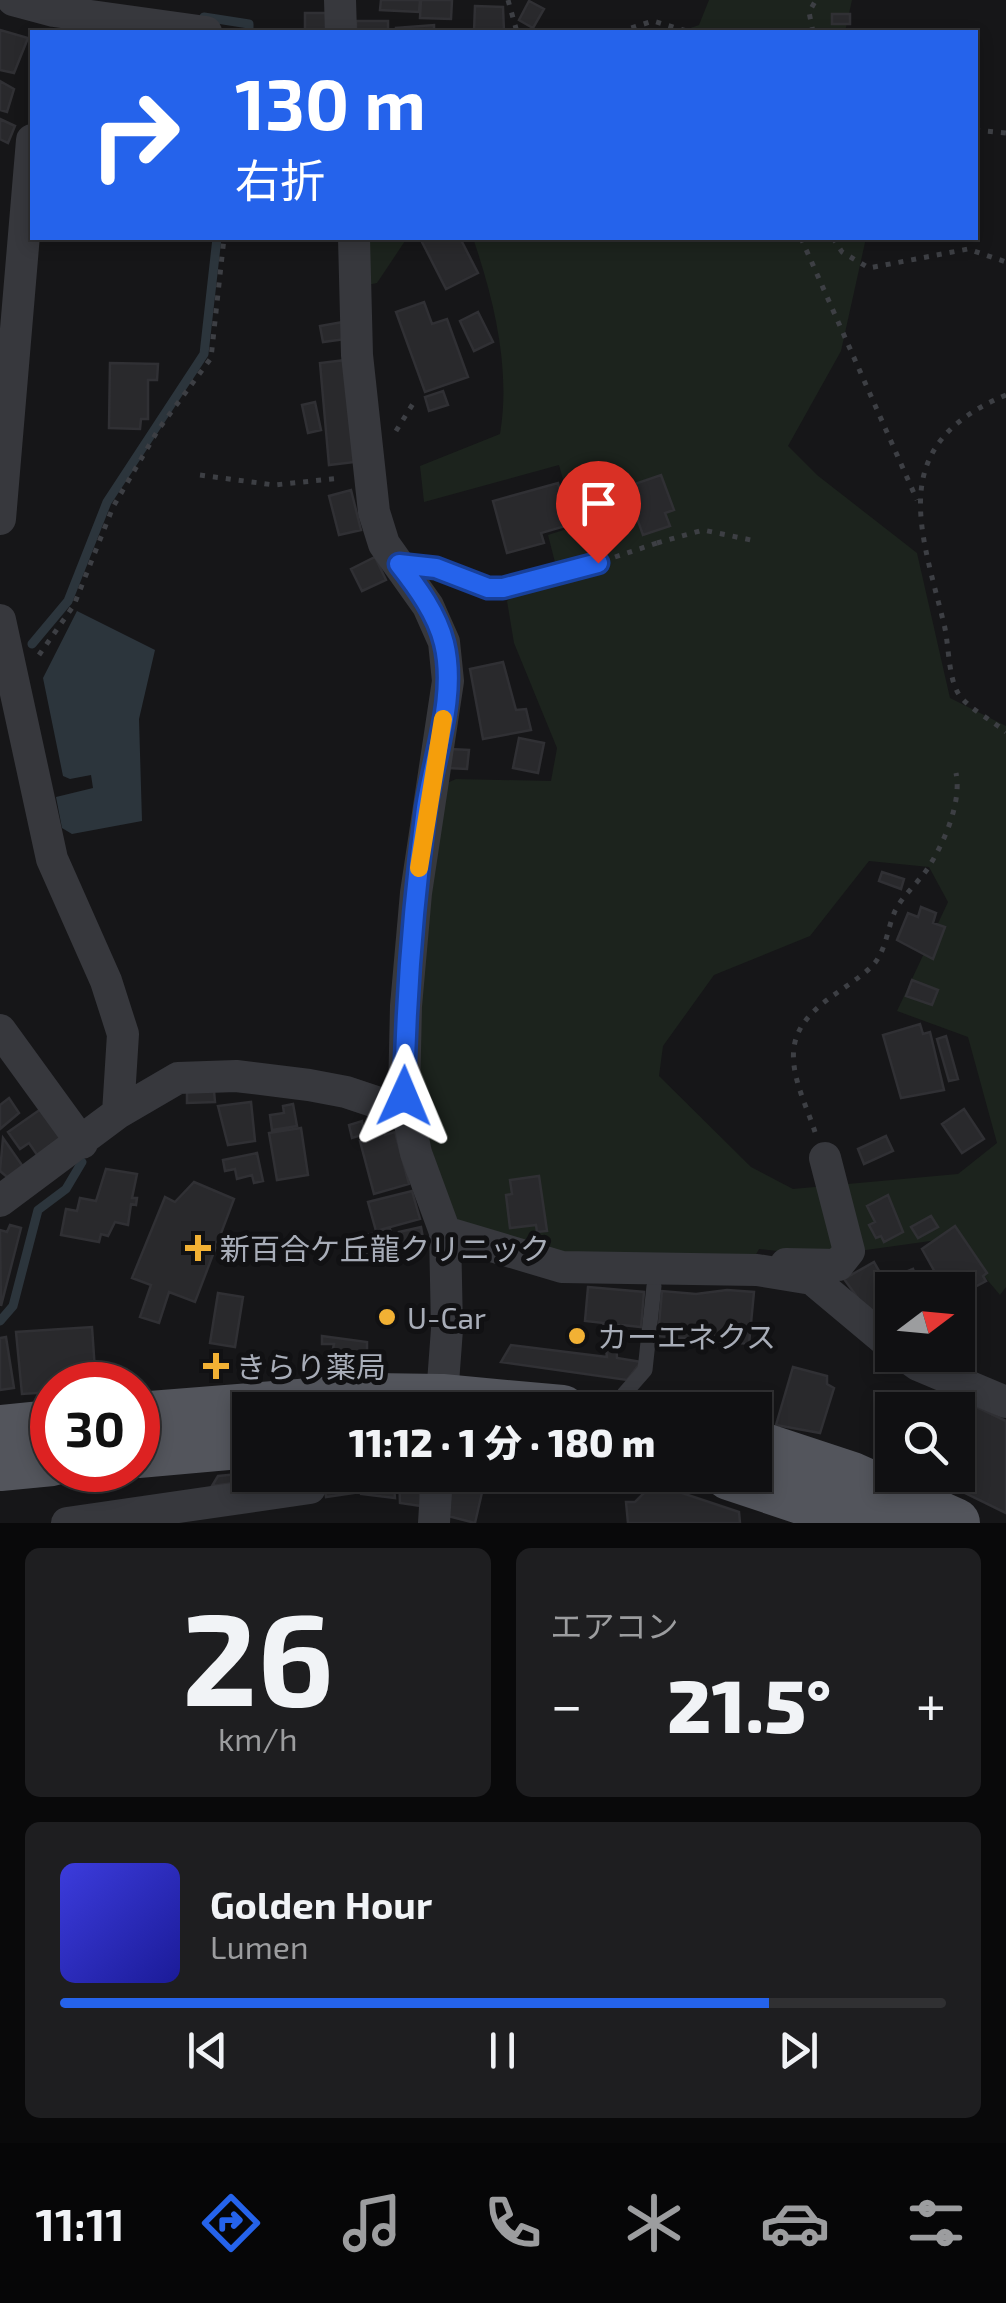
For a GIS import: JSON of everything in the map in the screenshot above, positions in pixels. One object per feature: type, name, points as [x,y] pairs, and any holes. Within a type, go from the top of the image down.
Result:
[{"type":"main road","points":[[160,1415],[232,1408]]},
{"type":"main road","points":[[0,1430],[30,1427]]},
{"type":"main road","points":[[160,1451],[232,1445]]},
{"type":"main road","points":[[772,1451],[852,1477],[954,1523]]},
{"type":"main road","points":[[0,1466],[30,1463]]},
{"type":"main road","points":[[772,1489],[872,1523]]},
{"type":"street","points":[[13,0],[54,14],[189,30]]},
{"type":"street","points":[[340,0],[341,30]]},
{"type":"street","points":[[0,519],[30,164]]},
{"type":"street","points":[[354,240],[354,309],[369,475],[384,544],[428,606],[444,642],[448,681],[416,893],[406,1006],[406,1112],[445,1232],[447,1329],[442,1392]]},
{"type":"street","points":[[0,625],[19,692],[52,859],[106,981],[123,1034],[118,1113]]},
{"type":"street","points":[[0,1030],[82,1143]]},
{"type":"street","points":[[0,1201],[118,1113],[178,1078],[236,1076],[346,1092],[406,1112]]},
{"type":"street","points":[[758,1270],[790,1263],[838,1265],[850,1251],[824,1158]]},
{"type":"street","points":[[445,1232],[562,1267],[758,1270],[812,1280],[875,1332]]},
{"type":"street","points":[[933,1372],[1006,1402]]},
{"type":"street","points":[[67,1523],[282,1492]]},
{"type":"street","points":[[434,1523],[436,1492]]},
{"type":"lane","points":[[399,564],[436,568],[488,588],[503,588],[598,563]]},
{"type":"lane","points":[[626,1392],[645,1370],[654,1286]]},
{"type":"path","points":[[508,0],[516,30]]},
{"type":"path","points":[[813,30],[809,12],[816,0]]},
{"type":"path","points":[[625,30],[653,21],[683,30]]},
{"type":"path","points":[[978,130],[1006,133]]},
{"type":"path","points":[[19,692],[48,637],[74,604],[113,507],[158,430],[211,358],[224,240]]},
{"type":"path","points":[[802,240],[917,500],[958,693],[1006,732]]},
{"type":"path","points":[[834,240],[842,252],[869,268],[968,249],[1006,262]]},
{"type":"path","points":[[917,500],[927,466],[950,432],[973,412],[1006,395]]},
{"type":"path","points":[[393,436],[414,402]]},
{"type":"path","points":[[200,475],[274,485],[369,475]]},
{"type":"path","points":[[598,563],[703,530],[751,540]]},
{"type":"path","points":[[824,1158],[795,1071],[794,1046],[809,1016],[874,965],[896,908],[929,866],[947,828],[959,787],[956,773]]},
{"type":"shaded area","points":[[709,0],[852,0],[845,30],[685,30],[699,25]]},
{"type":"shaded area","points":[[362,240],[406,240],[377,283],[362,286]]},
{"type":"shaded area","points":[[474,240],[866,240],[841,351],[788,446],[817,475],[917,553],[950,698],[1006,726],[1006,1287],[1000,1295],[952,1238],[823,1256],[759,1249],[752,1262],[607,1264],[458,1227],[413,1096],[438,787],[456,779],[551,781],[557,748],[514,643],[507,601],[521,589],[559,578],[548,535],[576,526],[559,465],[424,502],[420,466],[500,434],[502,360],[494,310]],"holes":[[[869,861],[929,867],[948,902],[897,1011],[968,1037],[997,1143],[958,1174],[793,1189],[751,1167],[659,1076],[663,1046],[714,975],[810,936]]]},
{"type":"shaded area","points":[[77,611],[155,650],[139,719],[142,821],[72,834],[62,828],[56,797],[93,788],[91,775],[70,779],[63,776],[43,678]]},
{"type":"building","points":[[381,0],[420,0],[419,12],[380,10]]},
{"type":"building","points":[[421,0],[452,0],[451,19],[420,18]]},
{"type":"building","points":[[529,1],[544,9],[533,28],[519,20]]},
{"type":"building","points":[[475,6],[503,7],[504,30],[474,30]]},
{"type":"building","points":[[305,13],[326,13],[326,30],[305,30]]},
{"type":"building","points":[[832,14],[850,14],[850,24],[832,24]]},
{"type":"building","points":[[356,21],[388,21],[388,30],[356,30]]},
{"type":"building","points":[[434,25],[434,30],[396,28]]},
{"type":"building","points":[[0,30],[28,38],[14,73],[0,70]]},
{"type":"building","points":[[0,81],[14,89],[7,112],[0,110]]},
{"type":"building","points":[[0,119],[15,126],[8,143],[0,139]]},
{"type":"building","points":[[461,240],[478,273],[446,289],[422,242]]},
{"type":"building","points":[[424,302],[432,324],[447,319],[468,377],[425,392],[396,312]]},
{"type":"building","points":[[478,312],[493,342],[474,351],[460,321]]},
{"type":"building","points":[[343,322],[346,339],[323,342],[320,326]]},
{"type":"building","points":[[346,360],[355,462],[329,465],[320,363]]},
{"type":"building","points":[[110,363],[158,364],[157,380],[148,380],[148,419],[141,419],[140,429],[109,428]]},
{"type":"building","points":[[443,391],[448,405],[429,411],[425,397]]},
{"type":"building","points":[[315,402],[321,430],[308,433],[302,405]]},
{"type":"building","points":[[661,475],[674,510],[665,513],[670,526],[643,535],[626,487]]},
{"type":"building","points":[[558,483],[569,525],[541,533],[544,543],[507,553],[493,501]]},
{"type":"building","points":[[351,490],[361,530],[339,535],[329,496]]},
{"type":"building","points":[[375,557],[386,580],[362,591],[351,569]]},
{"type":"building","points":[[503,662],[516,710],[526,709],[531,730],[483,739],[470,669]]},
{"type":"building","points":[[519,738],[544,743],[538,773],[513,768]]},
{"type":"building","points":[[449,749],[469,750],[467,769],[448,768]]},
{"type":"building","points":[[882,872],[904,879],[901,889],[879,881]]},
{"type":"building","points":[[921,907],[936,913],[933,923],[945,927],[933,959],[897,940],[908,913],[918,917]]},
{"type":"building","points":[[912,980],[938,990],[932,1005],[906,996]]},
{"type":"building","points":[[920,1024],[923,1034],[930,1032],[944,1090],[901,1098],[883,1035]]},
{"type":"building","points":[[946,1036],[958,1079],[949,1081],[937,1039]]},
{"type":"building","points":[[187,1091],[214,1091],[215,1102],[187,1103]]},
{"type":"building","points":[[9,1098],[19,1113],[0,1129],[0,1105]]},
{"type":"building","points":[[251,1102],[255,1141],[228,1145],[218,1106]]},
{"type":"building","points":[[293,1104],[297,1126],[272,1130],[270,1115],[284,1113],[283,1106]]},
{"type":"building","points":[[41,1109],[61,1138],[42,1162],[29,1143],[20,1149],[8,1132]]},
{"type":"building","points":[[964,1109],[984,1139],[962,1153],[942,1124]]},
{"type":"building","points":[[362,1121],[363,1127],[382,1122],[385,1135],[395,1132],[409,1184],[374,1194],[360,1141],[367,1139],[365,1134],[352,1138],[349,1125]]},
{"type":"building","points":[[301,1128],[308,1175],[277,1180],[269,1133]]},
{"type":"building","points":[[886,1136],[893,1151],[864,1164],[858,1149]]},
{"type":"building","points":[[3,1138],[26,1171],[12,1181],[0,1171]]},
{"type":"building","points":[[257,1153],[263,1181],[254,1183],[252,1175],[237,1179],[235,1169],[225,1171],[223,1160]]},
{"type":"building","points":[[106,1169],[137,1174],[132,1198],[137,1198],[136,1205],[131,1204],[128,1225],[115,1222],[108,1236],[101,1234],[99,1242],[61,1235],[66,1209],[77,1211],[80,1198],[96,1201]]},
{"type":"building","points":[[539,1176],[547,1231],[537,1232],[536,1225],[510,1228],[506,1195],[512,1194],[510,1180]]},
{"type":"building","points":[[194,1182],[234,1199],[195,1302],[169,1292],[159,1323],[140,1317],[151,1285],[132,1278],[165,1197],[175,1202]]},
{"type":"building","points":[[412,1191],[420,1219],[376,1231],[368,1202]]},
{"type":"building","points":[[888,1195],[903,1232],[884,1242],[881,1236],[876,1238],[869,1225],[875,1222],[867,1206]]},
{"type":"building","points":[[931,1216],[938,1227],[918,1238],[911,1227]]},
{"type":"building","points":[[10,1225],[21,1228],[1,1306],[0,1230],[7,1232]]},
{"type":"building","points":[[955,1226],[987,1273],[983,1276],[986,1281],[975,1287],[975,1272],[935,1272],[922,1249]]},
{"type":"building","points":[[421,1227],[423,1238],[401,1243],[399,1232]]},
{"type":"building","points":[[390,1229],[396,1249],[354,1261],[348,1240]]},
{"type":"building","points":[[874,1262],[880,1272],[875,1272],[875,1314],[871,1316],[844,1279]]},
{"type":"building","points":[[588,1287],[644,1292],[641,1327],[585,1321]]},
{"type":"building","points":[[662,1291],[696,1294],[754,1292],[749,1344],[658,1336]]},
{"type":"building","points":[[218,1293],[243,1297],[235,1347],[210,1343]]},
{"type":"building","points":[[603,1323],[615,1324],[617,1358],[641,1362],[627,1380],[501,1362],[511,1345],[607,1357]]},
{"type":"building","points":[[92,1327],[94,1362],[30,1362],[30,1393],[22,1394],[16,1332]]},
{"type":"building","points":[[322,1336],[367,1342],[367,1369],[329,1367],[334,1344],[322,1344]]},
{"type":"building","points":[[6,1337],[14,1388],[0,1390],[0,1338]]},
{"type":"building","points":[[793,1367],[827,1376],[827,1384],[834,1388],[820,1433],[776,1425]]},
{"type":"building","points":[[975,1406],[1006,1421],[1006,1513],[963,1492],[975,1492]]},
{"type":"building","points":[[232,1475],[232,1483],[212,1486],[218,1476]]},
{"type":"building","points":[[325,1492],[354,1493],[326,1497]]},
{"type":"building","points":[[394,1492],[395,1498],[361,1494]]},
{"type":"building","points":[[400,1492],[420,1492],[421,1506],[400,1503]]},
{"type":"building","points":[[451,1492],[482,1492],[475,1523],[448,1516]]},
{"type":"building","points":[[679,1492],[739,1512],[740,1523],[628,1523],[626,1502],[635,1502],[644,1493]]},
{"type":"waterway","points":[[204,17],[249,24],[249,30]]},
{"type":"waterway","points":[[32,644],[68,601],[107,502],[204,354],[217,240]]},
{"type":"waterway","points":[[0,1321],[13,1306],[38,1210],[66,1189],[82,1162]]},
{"type":"slow traffic","points":[[419,868],[443,719]]},
{"type":"place","name":"新百合ケ丘龍クリニック","points":[[198,1248]]},
{"type":"place","name":"U-Car","points":[[387,1317]]},
{"type":"place","name":"カーエネクス","points":[[577,1336]]},
{"type":"place","name":"きらり薬局","points":[[216,1366]]},
{"type":"route","points":[[404,1096],[406,1006],[416,893],[448,681],[444,642],[428,606],[399,564],[423,565],[457,573],[488,588],[503,588],[598,563]]}]
